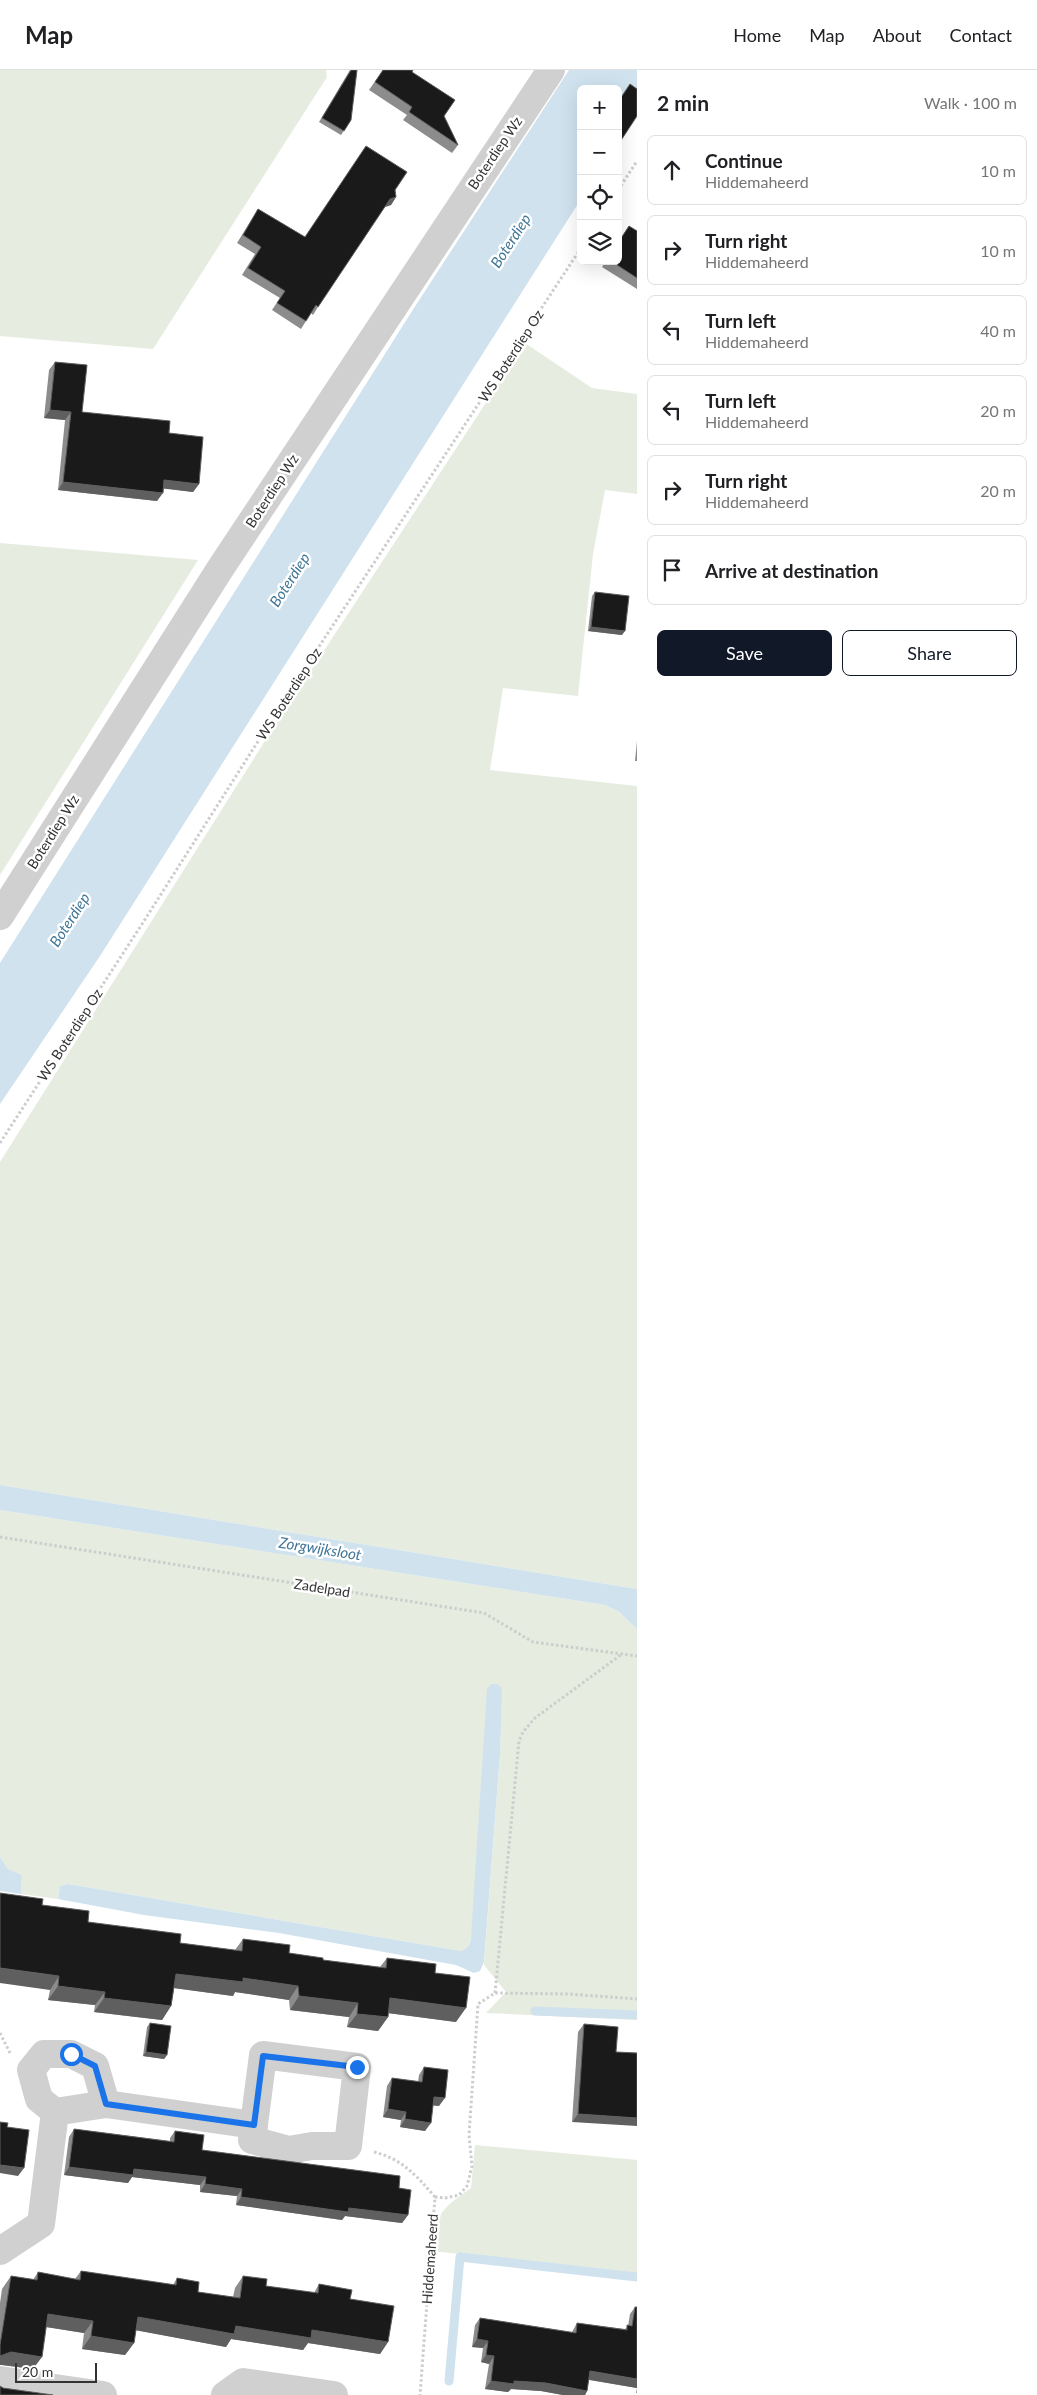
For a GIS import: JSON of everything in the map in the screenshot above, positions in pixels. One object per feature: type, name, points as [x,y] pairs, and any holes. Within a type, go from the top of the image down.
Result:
[{"type":"street","name":"Boterdiep Wz","points":[[0,916],[220,569],[551,70]]},
{"type":"street","points":[[106,2104],[95,2066],[71,2054],[44,2054],[31,2070],[39,2099],[55,2112],[106,2104],[254,2125]]},
{"type":"street","points":[[263,2056],[357,2067],[348,2146],[312,2146],[289,2150],[252,2140],[254,2125],[263,2056]]},
{"type":"street","points":[[0,2251],[41,2224],[55,2112]]},
{"type":"street","points":[[0,2380],[103,2395]]},
{"type":"street","points":[[225,2395],[242,2382],[334,2395]]},
{"type":"path","points":[[622,184],[637,161]]},
{"type":"path","name":"WS Boterdiep Oz","points":[[0,1143],[295,683],[577,254]]},
{"type":"path","name":"Zadelpad","points":[[0,1537],[484,1613],[533,1642],[637,1656]]},
{"type":"path","points":[[495,1993],[519,1741],[523,1732],[535,1718],[622,1654]]},
{"type":"path","points":[[435,2197],[445,2198],[459,2195],[467,2186],[472,2166],[469,2135],[478,2004],[495,1993],[569,1994],[637,2000]]},
{"type":"path","name":"Hiddemaheerd","points":[[348,2146],[392,2157],[420,2178],[435,2197],[420,2395]]},
{"type":"shaded area","points":[[0,70],[326,70],[327,77],[153,349],[0,336]]},
{"type":"shaded area","points":[[525,343],[592,388],[637,394],[637,494],[605,490],[593,554],[578,696],[503,688],[490,770],[637,786],[637,1589],[0,1485],[0,1162],[263,744]]},
{"type":"shaded area","points":[[0,543],[198,560],[0,875]]},
{"type":"shaded area","points":[[0,1510],[605,1605],[618,1611],[637,1629],[637,2020],[486,2013],[506,1992],[484,1965],[500,1754],[502,1688],[471,1937],[468,1946],[461,1951],[68,1884],[60,1886],[58,1899],[21,1894],[22,1875],[8,1869],[0,1857]]},
{"type":"shaded area","points":[[475,2145],[637,2160],[637,2273],[432,2251],[435,2228],[441,2214],[446,2207],[471,2188]]},
{"type":"water","name":"Boterdiep","points":[[569,70],[637,70],[637,112],[622,135],[622,85],[577,85],[577,205],[100,956],[0,1104],[0,963],[414,308]]},
{"type":"water","name":"Zorgwijksloot","points":[[0,1485],[637,1589],[637,1629],[618,1611],[605,1605],[0,1510]]},
{"type":"water","points":[[491,1684],[497,1684],[502,1688],[500,1754],[484,1962],[480,1971],[474,1973],[456,1965],[279,1933],[144,1915],[58,1899],[60,1886],[68,1884],[461,1951],[468,1946],[471,1937],[487,1689]]},
{"type":"water","points":[[0,1857],[8,1869],[22,1875],[21,1894],[0,1891]]},
{"type":"building","points":[[351,70],[357,70],[351,120],[344,131],[322,118]]},
{"type":"building","points":[[383,70],[413,70],[412,72],[455,100],[444,116],[458,145],[409,112],[412,107],[375,82]]},
{"type":"building","points":[[630,84],[637,89],[637,116],[622,139],[622,130],[622,96]]},
{"type":"building","points":[[366,146],[407,172],[395,190],[396,197],[390,199],[318,307],[316,305],[306,321],[277,303],[285,291],[248,268],[261,247],[243,235],[258,209],[305,237]]},
{"type":"building","points":[[629,226],[637,231],[637,278],[617,265],[622,265],[622,237]]},
{"type":"building","points":[[55,362],[87,365],[82,412],[170,421],[169,433],[203,437],[199,484],[164,480],[163,493],[63,482],[71,412],[50,410]]},
{"type":"building","points":[[595,592],[629,596],[625,631],[591,627]]},
{"type":"building","points":[[0,1893],[43,1899],[42,1905],[89,1911],[88,1922],[181,1934],[180,1943],[242,1951],[243,1939],[290,1945],[289,1953],[323,1958],[323,1960],[386,1968],[387,1958],[436,1964],[435,1973],[470,1977],[466,2008],[390,1998],[388,2017],[357,2014],[358,2003],[299,1996],[298,1986],[243,1978],[243,1982],[176,1974],[171,2006],[104,1998],[105,1992],[58,1986],[59,1976],[0,1968]]},
{"type":"building","points":[[150,2023],[171,2026],[167,2055],[146,2052]]},
{"type":"building","points":[[584,2024],[618,2027],[616,2052],[637,2053],[637,2118],[578,2114]]},
{"type":"building","points":[[424,2067],[448,2070],[445,2098],[434,2097],[431,2123],[405,2119],[406,2112],[388,2109],[392,2078],[422,2082]]},
{"type":"building","points":[[0,2122],[8,2123],[7,2127],[29,2130],[24,2168],[0,2165]]},
{"type":"building","points":[[74,2129],[174,2142],[175,2131],[204,2135],[202,2150],[400,2176],[399,2188],[411,2190],[408,2215],[349,2208],[348,2212],[241,2197],[242,2189],[205,2184],[206,2177],[134,2169],[133,2175],[69,2167]]},
{"type":"building","points":[[81,2271],[176,2285],[177,2278],[199,2282],[198,2292],[240,2298],[243,2276],[267,2279],[266,2286],[318,2293],[319,2284],[352,2290],[350,2299],[394,2306],[388,2342],[312,2330],[311,2338],[236,2326],[234,2334],[138,2317],[134,2343],[91,2336],[93,2321],[48,2314],[42,2357],[11,2352],[0,2356],[11,2276],[37,2280],[38,2272],[80,2280]]},
{"type":"building","points":[[635,2307],[637,2307],[637,2379],[590,2371],[587,2391],[546,2383],[514,2381],[514,2384],[491,2381],[494,2356],[486,2355],[488,2341],[477,2339],[480,2318],[576,2333],[577,2323],[627,2330],[627,2325],[632,2326]]},
{"type":"building","points":[[0,2386],[3,2388],[53,2395],[0,2395]]},
{"type":"waterway","points":[[535,2011],[637,2015]]},
{"type":"waterway","points":[[449,2381],[460,2257],[637,2277]]},
{"type":"route","points":[[71,2054],[95,2066],[106,2104],[254,2125],[263,2056],[357,2067]]}]
